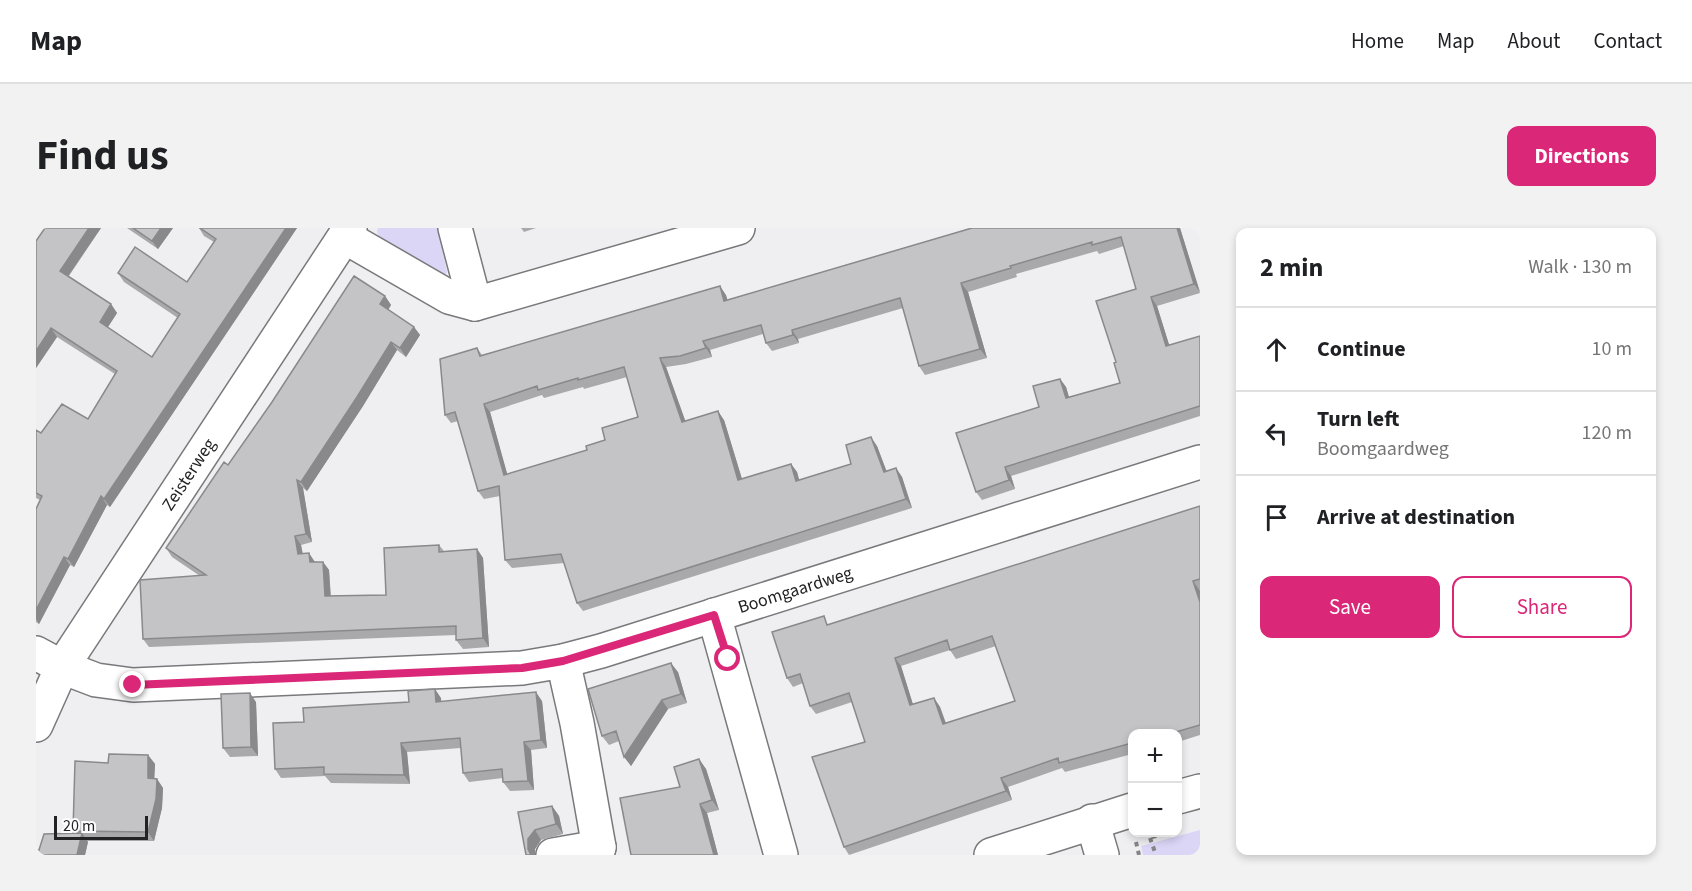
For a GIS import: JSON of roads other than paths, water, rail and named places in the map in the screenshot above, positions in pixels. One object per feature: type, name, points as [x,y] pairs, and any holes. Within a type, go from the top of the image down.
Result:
[{"type":"street","points":[[455,228],[475,304]]},
{"type":"street","points":[[348,233],[449,297],[475,304],[738,228]]},
{"type":"street","name":"Zeisterweg","points":[[36,725],[49,660],[348,233]]},
{"type":"street","name":"Boomgaardweg","points":[[49,660],[96,680],[133,685],[522,668],[563,661],[1200,462]]},
{"type":"street","points":[[714,615],[782,855]]},
{"type":"street","points":[[553,855],[598,851],[577,723],[563,661]]},
{"type":"street","points":[[1182,796],[1200,791]]},
{"type":"street","points":[[991,855],[1128,811]]},
{"type":"street","points":[[1092,821],[1102,855]]}]
